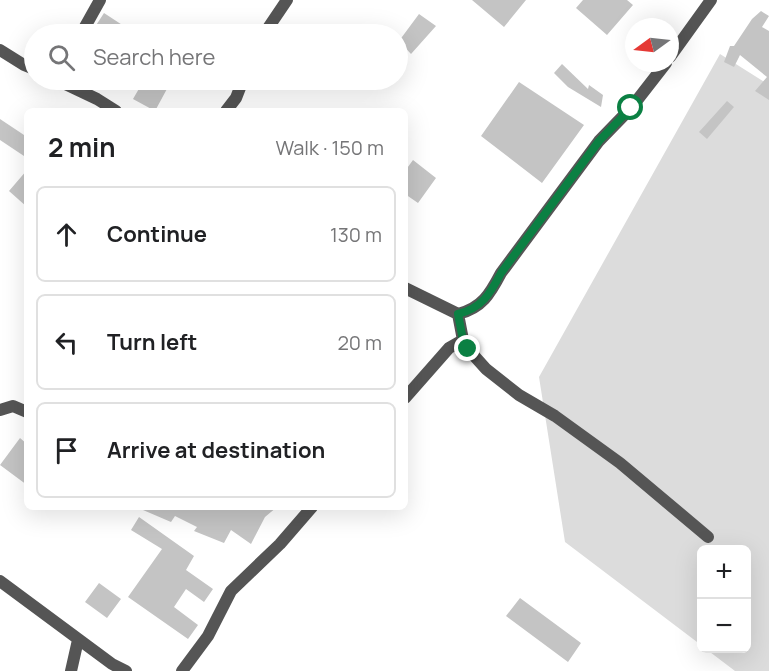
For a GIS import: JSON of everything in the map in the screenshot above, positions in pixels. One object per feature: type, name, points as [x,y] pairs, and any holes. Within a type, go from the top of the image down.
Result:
[{"type":"street","points":[[88,24],[100,0]]},
{"type":"street","points":[[271,24],[287,0]]},
{"type":"street","points":[[679,44],[711,0]]},
{"type":"street","points":[[0,50],[24,65]]},
{"type":"street","points":[[408,289],[458,314],[477,307],[488,297],[501,273],[599,141],[631,108],[659,72]]},
{"type":"street","points":[[78,90],[111,108]]},
{"type":"street","points":[[228,108],[239,90]]},
{"type":"street","points":[[458,314],[463,340],[486,369],[519,395],[555,416],[620,463],[708,537]]},
{"type":"street","points":[[408,395],[449,348],[463,340]]},
{"type":"street","points":[[0,410],[13,406],[24,410]]},
{"type":"street","points":[[182,671],[208,636],[231,591],[280,544],[309,510]]},
{"type":"street","points":[[0,580],[78,640],[126,671]]},
{"type":"street","points":[[71,671],[78,640]]},
{"type":"shaded area","points":[[720,54],[769,85],[769,671],[735,671],[711,653],[751,653],[751,545],[697,545],[697,642],[565,542],[539,377]]},
{"type":"building","points":[[472,0],[526,0],[504,27]]},
{"type":"building","points":[[583,0],[627,0],[633,5],[607,35],[576,8]]},
{"type":"building","points":[[761,11],[769,16],[762,27],[769,31],[769,100],[755,91],[767,77],[740,55],[734,67],[724,62],[730,46],[734,46],[752,19]]},
{"type":"building","points":[[104,13],[121,24],[97,24]]},
{"type":"building","points":[[419,14],[436,26],[411,54],[408,51],[408,29]]},
{"type":"building","points":[[562,64],[588,89],[589,85],[603,95],[601,107],[568,87],[554,73]]},
{"type":"building","points":[[519,82],[584,125],[542,183],[481,136]]},
{"type":"building","points":[[138,90],[166,90],[157,108],[150,108],[133,99]]},
{"type":"building","points":[[727,101],[734,107],[707,139],[699,132]]},
{"type":"building","points":[[0,119],[24,135],[24,156],[0,140]]},
{"type":"building","points":[[413,160],[436,178],[418,203],[408,196],[408,167]]},
{"type":"building","points":[[24,174],[24,204],[9,191]]},
{"type":"building","points":[[20,438],[24,441],[24,483],[0,465]]},
{"type":"building","points":[[143,510],[273,510],[265,517],[251,544],[231,530],[224,543],[194,531],[197,527],[175,516],[171,522]]},
{"type":"building","points":[[139,517],[194,556],[186,570],[213,589],[204,602],[186,589],[174,607],[198,625],[188,639],[128,597],[162,549],[131,530]]},
{"type":"building","points":[[99,583],[121,599],[107,618],[85,602]]},
{"type":"building","points":[[520,598],[581,643],[568,662],[506,616]]},
{"type":"route","points":[[468,349],[463,340],[458,314],[477,307],[488,297],[501,273],[599,141],[631,108]]}]
